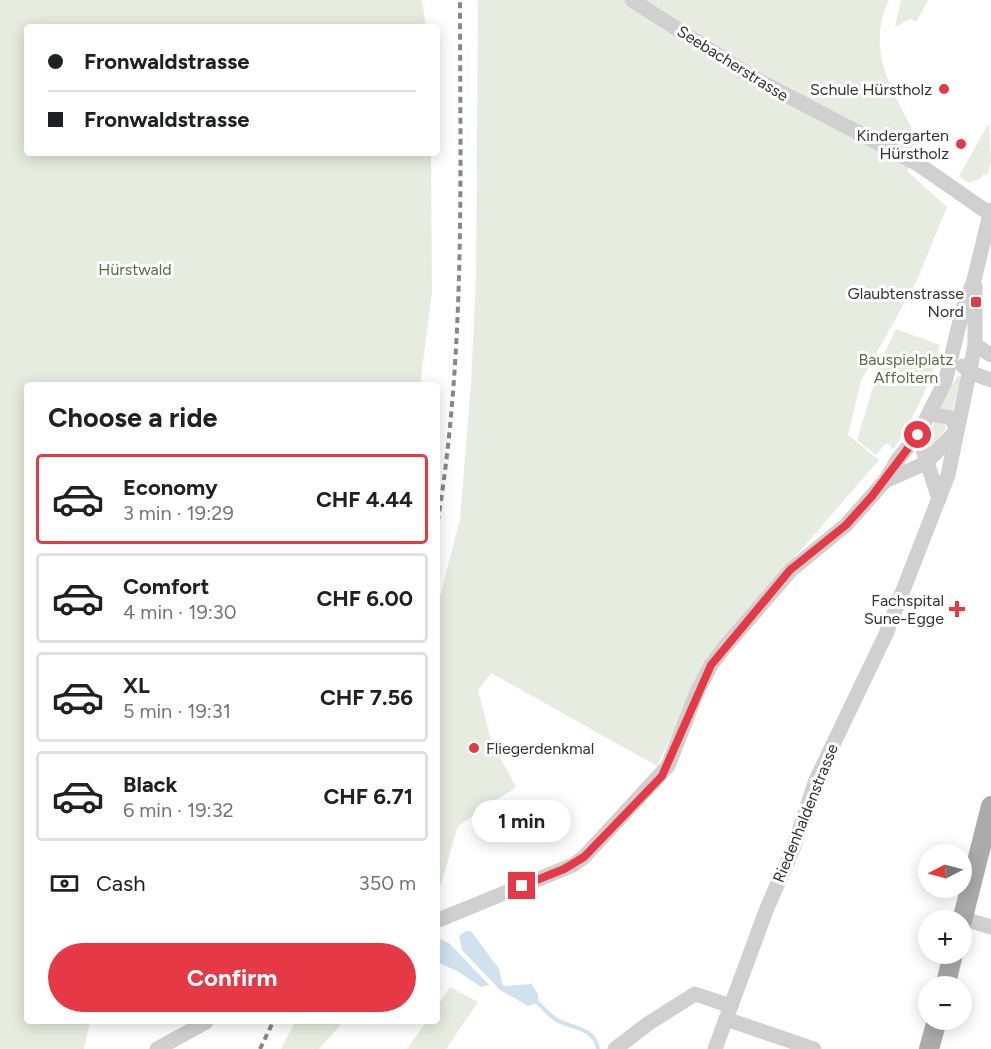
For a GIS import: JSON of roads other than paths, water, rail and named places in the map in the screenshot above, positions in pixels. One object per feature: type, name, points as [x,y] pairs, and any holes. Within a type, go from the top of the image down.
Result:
[{"type":"main road","points":[[965,910],[991,806]]},
{"type":"main road","points":[[929,1049],[934,1030]]},
{"type":"street","name":"Seebacherstrasse","points":[[632,0],[752,77],[918,164],[990,212]]},
{"type":"street","points":[[440,919],[564,869],[584,857],[668,766],[697,692],[711,665],[790,570],[846,525],[885,481],[898,459],[918,435],[945,382],[964,305],[974,280],[990,212]]},
{"type":"street","name":"Riedenhaldenstrasse","points":[[715,1049],[767,908],[796,841],[816,780],[886,634],[939,500],[952,461],[975,345],[974,280]]},
{"type":"street","points":[[952,356],[975,345],[991,355]]},
{"type":"street","points":[[952,356],[969,372],[991,380]]},
{"type":"street","points":[[885,481],[926,463],[957,429],[951,418],[930,414]]},
{"type":"street","points":[[918,435],[939,500]]},
{"type":"street","points":[[972,922],[991,927]]},
{"type":"street","points":[[615,1049],[649,1023],[695,994],[729,1013],[814,1049]]},
{"type":"street","points":[[157,1049],[202,1024]]},
{"type":"water","points":[[466,931],[471,931],[499,969],[503,986],[532,984],[538,995],[538,1003],[528,1006],[500,990],[462,950],[459,936]]},
{"type":"water","points":[[440,939],[450,944],[489,985],[481,987],[457,971],[440,963]]},
{"type":"waterway","points":[[538,1003],[557,1020],[592,1036],[598,1049]]},
{"type":"railway","points":[[440,506],[446,466],[457,333],[460,200],[460,0]]},
{"type":"railway","points":[[260,1049],[272,1024]]},
{"type":"place","name":"Schule Hürstholz","points":[[944,89]]},
{"type":"place","name":"Kindergarten Hürstholz","points":[[961,144]]},
{"type":"place","name":"Glaubtenstrasse Nord","points":[[976,302]]},
{"type":"place","name":"Fachspital Sune-Egge","points":[[957,609]]},
{"type":"place","name":"Fliegerdenkmal","points":[[474,748]]},
{"type":"park label","name":"Hürstwald","points":[[135,269]]},
{"type":"park label","name":"Bauspielplatz Affoltern","points":[[906,368]]}]
